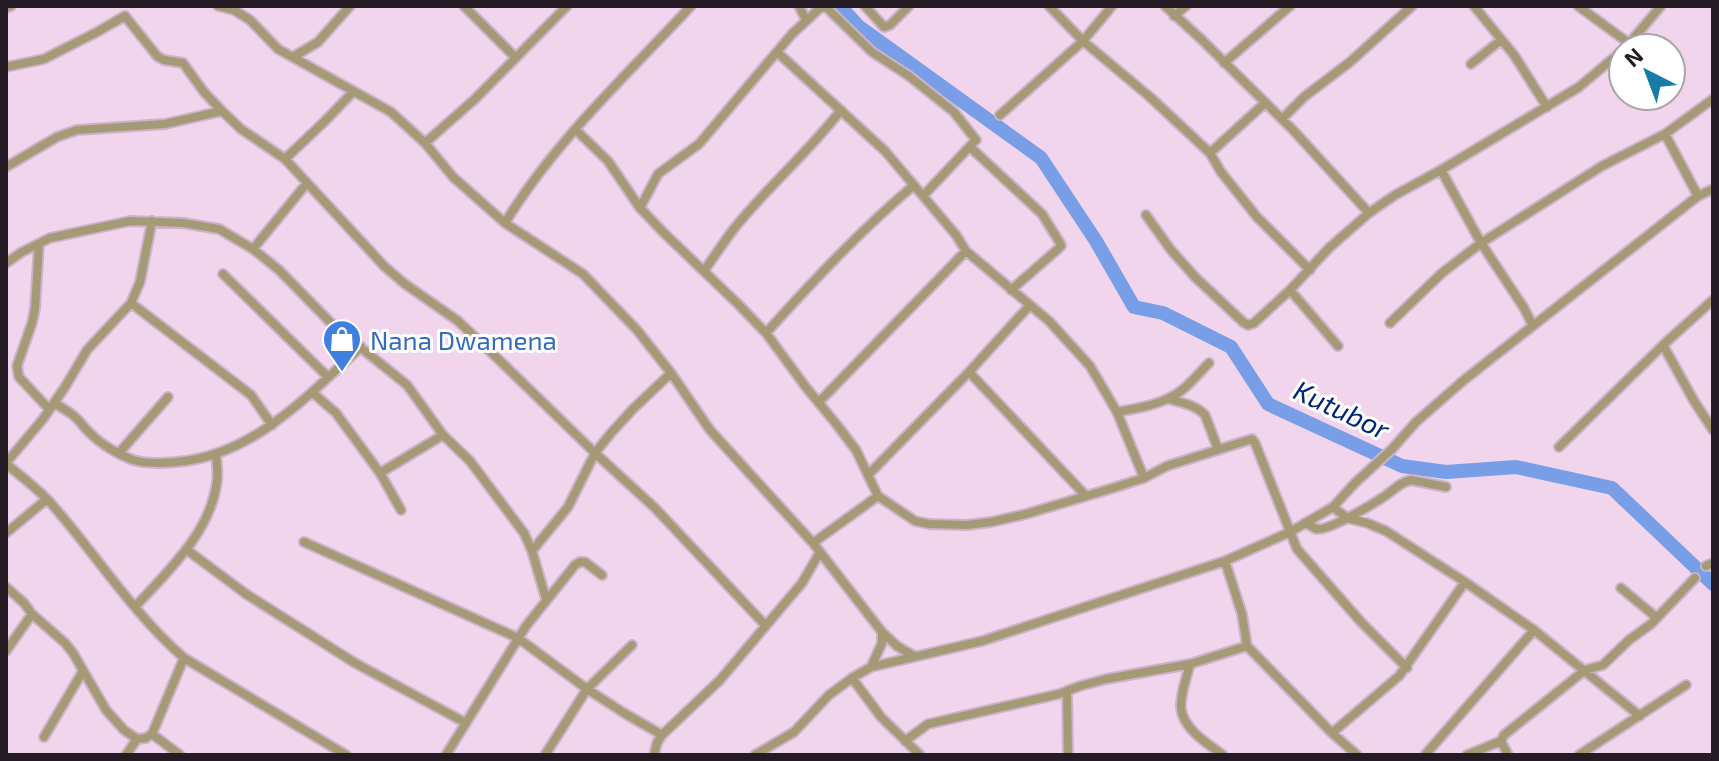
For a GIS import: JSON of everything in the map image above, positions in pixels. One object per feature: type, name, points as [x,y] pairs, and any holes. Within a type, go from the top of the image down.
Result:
[{"type":"street","points":[[219,6],[234,10],[250,20],[278,49],[391,112],[425,143],[453,177],[505,223],[583,274],[637,330],[710,430],[813,543],[882,632],[914,656]]},
{"type":"street","points":[[293,57],[318,42],[350,6]]},
{"type":"street","points":[[464,6],[516,58]]},
{"type":"street","points":[[425,143],[475,99],[567,6]]},
{"type":"street","points":[[505,223],[526,189],[576,130],[691,6]]},
{"type":"street","points":[[799,6],[806,20]]},
{"type":"street","points":[[865,6],[884,27],[909,6]]},
{"type":"street","points":[[1049,6],[1083,41],[1210,153],[1257,217],[1310,270]]},
{"type":"street","points":[[1000,115],[1083,41],[1112,6]]},
{"type":"street","points":[[1165,6],[1282,119],[1369,213]]},
{"type":"street","points":[[1174,16],[1186,6]]},
{"type":"street","points":[[1224,63],[1290,6]]},
{"type":"street","points":[[1282,119],[1412,6]]},
{"type":"street","points":[[1474,6],[1514,55],[1547,107]]},
{"type":"street","points":[[1578,6],[1608,32]]},
{"type":"street","points":[[1639,32],[1661,6]]},
{"type":"street","points":[[640,208],[658,174],[699,144],[806,20],[821,7],[827,8],[872,52],[909,76],[954,112],[975,141],[1042,214],[1061,246],[1011,290]]},
{"type":"street","points":[[6,67],[44,59],[125,16],[157,56],[183,63],[222,111],[241,129],[285,159],[372,255],[405,284],[458,321],[655,508],[765,625]]},
{"type":"street","points":[[1471,64],[1501,40]]},
{"type":"street","points":[[777,52],[885,151],[966,251],[1049,321],[1090,366],[1117,412],[1144,478]]},
{"type":"street","points":[[1146,215],[1196,278],[1248,325],[1290,290],[1329,248],[1369,213],[1547,107],[1590,80],[1607,64]]},
{"type":"street","points":[[285,159],[353,92]]},
{"type":"street","points":[[1390,323],[1442,273],[1481,243],[1602,166],[1665,134],[1713,99]]},
{"type":"street","points":[[1210,153],[1265,103]]},
{"type":"street","points":[[704,271],[734,229],[841,110]]},
{"type":"street","points":[[7,165],[57,137],[77,130],[165,124],[222,111]]},
{"type":"street","points":[[576,130],[608,161],[640,208],[766,333],[856,450],[878,496],[915,521],[967,525],[1026,514],[1144,478],[1167,466],[1252,439],[1297,549],[1361,622],[1407,668]]},
{"type":"street","points":[[1665,134],[1698,196]]},
{"type":"street","points":[[923,196],[975,141]]},
{"type":"street","points":[[1441,170],[1481,243],[1533,326]]},
{"type":"street","points":[[253,249],[307,183]]},
{"type":"street","points":[[766,333],[836,256],[914,185]]},
{"type":"street","points":[[755,755],[794,732],[829,695],[871,667],[982,641],[1225,561],[1290,532],[1333,507],[1416,422],[1464,380],[1698,196],[1713,189]]},
{"type":"street","points":[[6,263],[50,238],[130,221],[183,223],[219,229],[253,249],[279,270],[334,326],[407,385],[443,435],[470,461],[524,533],[546,599]]},
{"type":"street","points":[[152,221],[140,282],[131,303],[87,350],[51,406],[6,463],[47,499],[170,646],[184,658],[346,755]]},
{"type":"street","points":[[39,244],[35,309],[17,366],[19,377],[51,406],[75,417],[93,436],[132,460],[155,463],[188,461],[236,447],[293,409],[361,347]]},
{"type":"street","points":[[819,402],[966,251]]},
{"type":"street","points":[[223,274],[328,377]]},
{"type":"street","points":[[1290,290],[1338,346]]},
{"type":"street","points":[[1559,447],[1713,300]]},
{"type":"street","points":[[131,303],[251,395],[272,425]]},
{"type":"street","points":[[868,475],[1030,305]]},
{"type":"street","points":[[1663,345],[1713,430]]},
{"type":"street","points":[[1117,412],[1169,399],[1209,363]]},
{"type":"street","points":[[969,372],[1086,496]]},
{"type":"street","points":[[532,551],[568,507],[595,453],[633,409],[671,373]]},
{"type":"street","points":[[312,392],[336,413],[380,473],[401,510]]},
{"type":"street","points":[[119,453],[168,397]]},
{"type":"street","points":[[1169,399],[1190,405],[1205,415],[1218,449]]},
{"type":"street","points":[[380,473],[443,435]]},
{"type":"street","points":[[135,607],[187,550],[206,516],[217,484],[216,455]]},
{"type":"street","points":[[1305,523],[1316,529],[1347,518],[1387,495],[1405,480],[1446,487]]},
{"type":"street","points":[[813,543],[878,496]]},
{"type":"street","points":[[6,533],[47,499]]},
{"type":"street","points":[[1333,507],[1347,518],[1386,531],[1465,582],[1534,630],[1640,716]]},
{"type":"street","points":[[304,542],[518,638],[587,689],[662,735]]},
{"type":"street","points":[[187,550],[246,594],[355,663],[466,723]]},
{"type":"street","points":[[654,755],[662,735],[720,680],[802,583],[820,552]]},
{"type":"street","points":[[1225,561],[1242,614],[1247,646],[1357,755]]},
{"type":"street","points":[[446,755],[518,638],[546,599],[580,562],[585,562],[602,575]]},
{"type":"street","points":[[1467,755],[1501,741],[1504,735],[1585,670],[1603,665],[1657,618],[1695,578]]},
{"type":"street","points":[[1332,733],[1407,668],[1465,582]]},
{"type":"street","points":[[6,587],[65,643],[106,710],[137,739],[152,734],[184,658]]},
{"type":"street","points":[[1621,588],[1657,618]]},
{"type":"street","points":[[6,651],[32,614]]},
{"type":"street","points":[[1425,755],[1534,630]]},
{"type":"street","points":[[871,667],[882,643],[882,632]]},
{"type":"street","points":[[545,755],[587,689],[632,645]]},
{"type":"street","points":[[905,741],[928,724],[1106,679],[1190,664],[1247,646]]},
{"type":"street","points":[[1190,664],[1181,709],[1190,726],[1223,755]]},
{"type":"street","points":[[44,737],[83,671]]},
{"type":"street","points":[[852,678],[881,717],[920,755]]},
{"type":"street","points":[[1579,755],[1686,685]]},
{"type":"street","points":[[1067,691],[1068,755]]},
{"type":"street","points":[[152,734],[180,755]]},
{"type":"street","points":[[126,755],[137,739]]},
{"type":"street","points":[[1501,741],[1508,755]]},
{"type":"waterway","name":"Kutubor","points":[[840,6],[858,26],[1041,158],[1096,241],[1134,307],[1163,313],[1231,347],[1268,404],[1402,466],[1446,472],[1516,467],[1612,488],[1713,584]]},
{"type":"place","name":"Nana Dwamena","points":[[342,373]]}]
